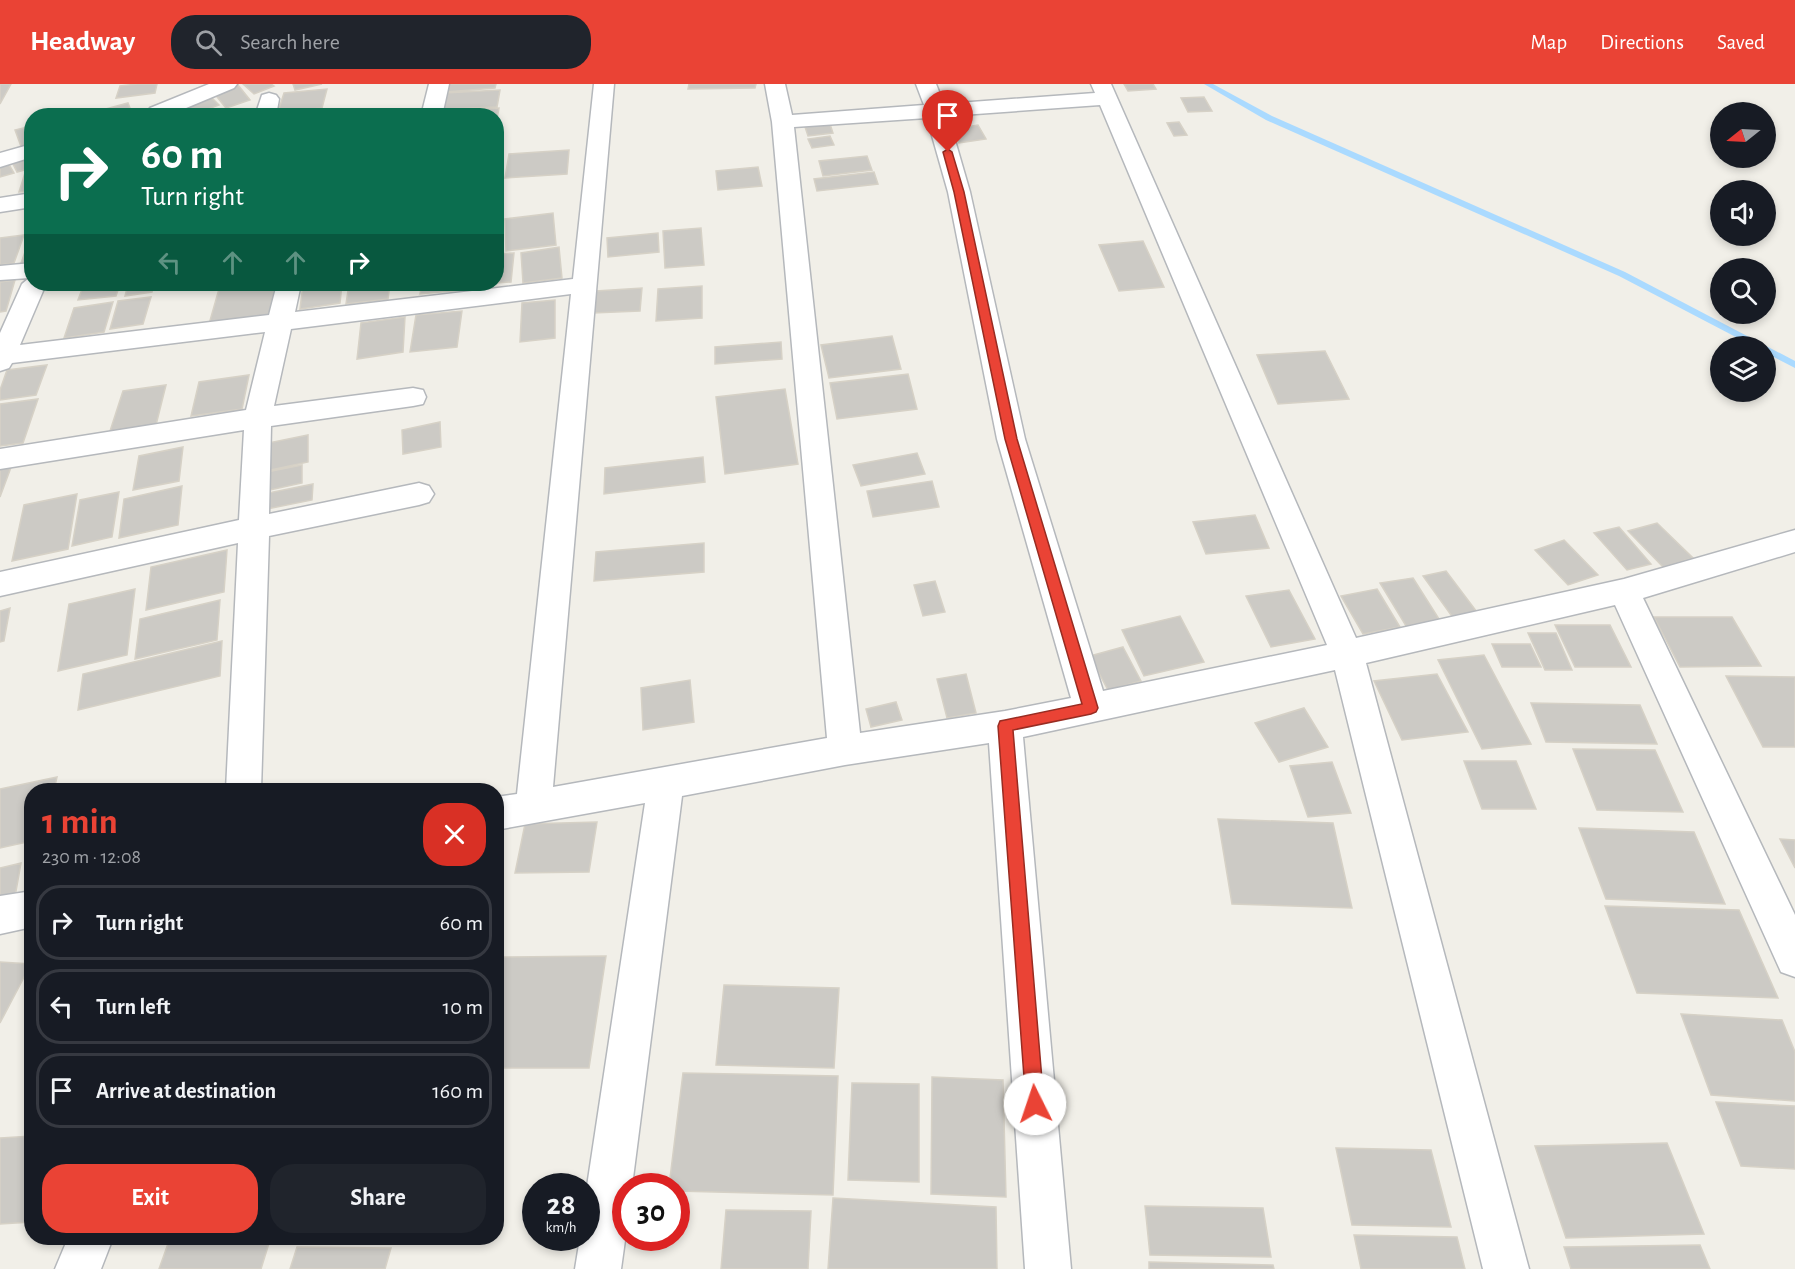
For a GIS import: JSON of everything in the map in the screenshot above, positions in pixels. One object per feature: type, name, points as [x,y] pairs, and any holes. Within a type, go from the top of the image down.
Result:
[{"type":"street","points":[[156,108],[169,84]]},
{"type":"street","points":[[168,108],[227,84]]},
{"type":"street","points":[[433,108],[439,84]]},
{"type":"street","points":[[534,805],[604,84]]},
{"type":"street","points":[[775,84],[783,122],[845,750]]},
{"type":"street","points":[[926,84],[959,192],[1011,439],[1091,708]]},
{"type":"street","points":[[783,122],[936,111],[1104,91],[1347,654],[1506,1269]]},
{"type":"street","points":[[0,160],[24,152]]},
{"type":"street","points":[[0,205],[24,201]]},
{"type":"street","points":[[0,273],[24,271]]},
{"type":"street","points":[[1,358],[585,285]]},
{"type":"street","points":[[1,358],[31,291]]},
{"type":"street","points":[[244,783],[258,418],[288,291]]},
{"type":"street","points":[[0,459],[258,418],[413,398]]},
{"type":"street","points":[[0,584],[419,494]]},
{"type":"street","points":[[504,812],[845,750],[1005,726],[1091,708],[1347,654],[1624,591],[1795,541]]},
{"type":"street","points":[[1624,591],[1795,958]]},
{"type":"street","points":[[1005,726],[1048,1269]]},
{"type":"street","points":[[598,1269],[666,782]]},
{"type":"street","points":[[0,915],[24,910]]},
{"type":"street","points":[[78,1269],[88,1245]]},
{"type":"building","points":[[0,84],[11,84],[0,104]]},
{"type":"building","points":[[157,84],[155,93],[116,98],[120,86]]},
{"type":"building","points":[[243,84],[271,84],[274,86],[254,94]]},
{"type":"building","points":[[293,84],[322,84],[295,90]]},
{"type":"building","points":[[448,84],[496,84],[495,88],[446,92]]},
{"type":"building","points":[[689,84],[756,84],[755,88],[688,89]]},
{"type":"building","points":[[1124,84],[1153,84],[1156,89],[1128,91]]},
{"type":"building","points":[[238,85],[250,100],[226,108],[214,93]]},
{"type":"building","points":[[327,89],[322,108],[279,108],[284,93]]},
{"type":"building","points":[[500,90],[497,107],[442,108],[444,93]]},
{"type":"building","points":[[210,96],[219,105],[211,108],[189,108],[186,105]]},
{"type":"building","points":[[1204,97],[1212,111],[1188,112],[1181,98]]},
{"type":"building","points":[[128,103],[130,108],[109,108]]},
{"type":"building","points":[[1179,122],[1187,135],[1174,136],[1167,123]]},
{"type":"building","points":[[830,124],[833,133],[808,136],[805,127]]},
{"type":"building","points":[[978,125],[986,139],[959,143],[952,129]]},
{"type":"building","points":[[24,128],[24,148],[22,149],[15,130]]},
{"type":"building","points":[[830,136],[834,145],[812,148],[808,139]]},
{"type":"building","points":[[569,150],[567,174],[505,178],[509,154]]},
{"type":"building","points":[[867,156],[872,170],[823,176],[819,161]]},
{"type":"building","points":[[24,159],[24,170],[17,172],[12,162]]},
{"type":"building","points":[[8,163],[14,173],[0,177],[0,165]]},
{"type":"building","points":[[758,167],[762,186],[718,190],[716,171]]},
{"type":"building","points":[[874,172],[878,184],[817,191],[814,179]]},
{"type":"building","points":[[24,176],[24,192],[19,192]]},
{"type":"building","points":[[553,213],[556,245],[506,251],[505,219]]},
{"type":"building","points":[[701,228],[704,265],[665,268],[663,231]]},
{"type":"building","points":[[658,233],[659,252],[608,257],[607,238]]},
{"type":"building","points":[[24,235],[14,263],[0,265],[0,238]]},
{"type":"building","points":[[1143,241],[1164,287],[1119,291],[1099,245]]},
{"type":"building","points":[[559,247],[562,278],[523,283],[521,253]]},
{"type":"building","points":[[514,253],[511,282],[504,282],[504,254]]},
{"type":"building","points":[[15,280],[6,311],[0,312],[0,282]]},
{"type":"building","points":[[702,286],[702,318],[656,321],[658,289]]},
{"type":"building","points":[[642,288],[640,311],[593,313],[596,291]]},
{"type":"building","points":[[81,291],[118,291],[116,296],[78,300]]},
{"type":"building","points":[[126,291],[152,291],[152,292],[125,296]]},
{"type":"building","points":[[218,291],[275,291],[269,317],[209,324]]},
{"type":"building","points":[[302,291],[341,291],[340,303],[300,309]]},
{"type":"building","points":[[348,291],[389,291],[388,299],[346,304]]},
{"type":"building","points":[[421,291],[451,291],[420,294]]},
{"type":"building","points":[[151,297],[143,324],[110,329],[118,301]]},
{"type":"building","points":[[555,300],[555,338],[520,342],[522,303]]},
{"type":"building","points":[[113,302],[104,332],[64,338],[74,308]]},
{"type":"building","points":[[462,311],[457,347],[410,352],[416,315]]},
{"type":"building","points":[[405,317],[403,352],[357,359],[361,323]]},
{"type":"building","points":[[892,336],[901,369],[829,378],[821,345]]},
{"type":"building","points":[[781,342],[782,359],[715,364],[715,347]]},
{"type":"building","points":[[1325,351],[1349,399],[1278,404],[1257,355]]},
{"type":"building","points":[[47,365],[36,395],[0,400],[0,390],[7,370]]},
{"type":"building","points":[[908,374],[917,409],[837,419],[830,383]]},
{"type":"building","points":[[249,375],[242,409],[191,416],[199,382]]},
{"type":"building","points":[[166,385],[156,425],[110,431],[123,391]]},
{"type":"building","points":[[785,389],[798,464],[725,474],[716,397]]},
{"type":"building","points":[[38,399],[23,443],[0,446],[0,404]]},
{"type":"building","points":[[440,422],[441,447],[403,454],[402,430]]},
{"type":"building","points":[[308,435],[308,462],[266,471],[268,443]]},
{"type":"building","points":[[183,447],[179,481],[133,490],[139,456]]},
{"type":"building","points":[[917,453],[925,474],[861,486],[853,465]]},
{"type":"building","points":[[703,457],[705,482],[604,494],[605,468]]},
{"type":"building","points":[[13,462],[0,497],[0,464]]},
{"type":"building","points":[[302,465],[302,483],[256,493],[257,474]]},
{"type":"building","points":[[932,481],[939,507],[873,517],[867,491]]},
{"type":"building","points":[[313,484],[312,500],[262,510],[263,494]]},
{"type":"building","points":[[182,486],[178,525],[119,538],[124,499]]},
{"type":"building","points":[[119,492],[112,537],[72,546],[80,500]]},
{"type":"building","points":[[77,494],[68,549],[12,561],[24,505]]},
{"type":"building","points":[[1255,515],[1269,548],[1206,554],[1193,522]]},
{"type":"building","points":[[1657,523],[1693,558],[1663,567],[1628,531]]},
{"type":"building","points":[[1619,527],[1651,564],[1627,570],[1594,533]]},
{"type":"building","points":[[1564,540],[1598,575],[1568,585],[1535,550]]},
{"type":"building","points":[[704,543],[704,572],[594,581],[596,552]]},
{"type":"building","points":[[227,550],[224,592],[146,610],[151,567]]},
{"type":"building","points":[[1446,571],[1480,616],[1456,622],[1423,576]]},
{"type":"building","points":[[1413,578],[1439,619],[1406,626],[1380,583]]},
{"type":"building","points":[[935,581],[945,612],[923,616],[914,585]]},
{"type":"building","points":[[135,589],[127,655],[58,671],[69,604]]},
{"type":"building","points":[[1377,589],[1400,627],[1363,634],[1341,596]]},
{"type":"building","points":[[1289,590],[1315,639],[1271,647],[1246,596]]},
{"type":"building","points":[[220,600],[217,640],[135,659],[140,619]]},
{"type":"building","points":[[10,608],[4,641],[0,642],[0,611]]},
{"type":"building","points":[[1180,616],[1204,662],[1144,676],[1122,630]]},
{"type":"building","points":[[1654,617],[1732,617],[1761,666],[1680,667]]},
{"type":"building","points":[[1555,625],[1610,625],[1631,667],[1575,667]]},
{"type":"building","points":[[1528,633],[1556,633],[1572,670],[1545,670]]},
{"type":"building","points":[[222,641],[220,676],[78,710],[83,674]]},
{"type":"building","points":[[1492,644],[1530,644],[1541,667],[1502,667]]},
{"type":"building","points":[[1123,647],[1141,681],[1108,690],[1090,656]]},
{"type":"building","points":[[1484,655],[1531,744],[1482,749],[1438,660]]},
{"type":"building","points":[[966,674],[976,713],[947,718],[937,679]]},
{"type":"building","points":[[1437,674],[1468,732],[1402,740],[1374,681]]},
{"type":"building","points":[[1726,676],[1795,677],[1795,747],[1763,747]]},
{"type":"building","points":[[690,680],[694,722],[643,730],[641,688]]},
{"type":"building","points":[[896,702],[902,720],[871,727],[866,709]]},
{"type":"building","points":[[1531,703],[1640,705],[1657,744],[1546,742]]},
{"type":"building","points":[[1304,708],[1328,747],[1279,762],[1255,723]]},
{"type":"building","points":[[1573,749],[1655,750],[1683,812],[1597,810]]},
{"type":"building","points":[[1464,761],[1516,761],[1536,809],[1482,809]]},
{"type":"building","points":[[1332,762],[1351,813],[1308,817],[1290,766]]},
{"type":"building","points":[[57,777],[56,783],[28,783]]},
{"type":"building","points":[[24,784],[24,843],[0,848],[0,789]]},
{"type":"building","points":[[1218,819],[1333,823],[1352,908],[1232,904]]},
{"type":"building","points":[[597,822],[589,872],[515,873],[525,824]]},
{"type":"building","points":[[1579,828],[1694,832],[1725,904],[1606,899]]},
{"type":"building","points":[[1780,839],[1795,840],[1795,868]]},
{"type":"building","points":[[21,863],[15,897],[0,901],[0,868]]},
{"type":"building","points":[[1605,906],[1739,910],[1778,998],[1637,993]]},
{"type":"building","points":[[606,956],[589,1068],[504,1068],[504,957]]},
{"type":"building","points":[[0,962],[24,964],[24,977],[0,1023]]},
{"type":"building","points":[[724,985],[839,988],[834,1068],[716,1065]]},
{"type":"building","points":[[1681,1014],[1782,1020],[1795,1052],[1795,1101],[1711,1095]]},
{"type":"building","points":[[683,1073],[838,1076],[833,1195],[690,1191],[690,1173],[671,1173]]},
{"type":"building","points":[[932,1077],[1003,1080],[1006,1197],[931,1194]]},
{"type":"building","points":[[852,1083],[919,1084],[919,1182],[848,1180]]},
{"type":"building","points":[[1716,1102],[1795,1106],[1795,1169],[1741,1166]]},
{"type":"building","points":[[24,1136],[24,1222],[0,1224],[0,1138]]},
{"type":"building","points":[[1667,1143],[1704,1234],[1566,1238],[1535,1146]]},
{"type":"building","points":[[1336,1148],[1431,1150],[1451,1227],[1352,1225]]},
{"type":"building","points":[[833,1198],[996,1207],[997,1269],[828,1269]]},
{"type":"building","points":[[1145,1206],[1263,1208],[1271,1257],[1150,1255]]},
{"type":"building","points":[[726,1210],[811,1211],[808,1269],[721,1269]]},
{"type":"building","points":[[1354,1235],[1457,1237],[1465,1269],[1361,1269]]},
{"type":"building","points":[[168,1245],[268,1245],[261,1269],[159,1269]]},
{"type":"building","points":[[1700,1245],[1710,1269],[1571,1269],[1564,1247]]},
{"type":"building","points":[[297,1247],[391,1248],[385,1269],[290,1269]]},
{"type":"building","points":[[1149,1262],[1273,1265],[1274,1269],[1149,1269]]},
{"type":"waterway","points":[[1208,84],[1269,118],[1622,274],[1741,336]]},
{"type":"waterway","points":[[1776,355],[1795,365]]},
{"type":"route","points":[[948,152],[959,192],[1011,439],[1091,708],[1005,726],[1035,1104]]}]
